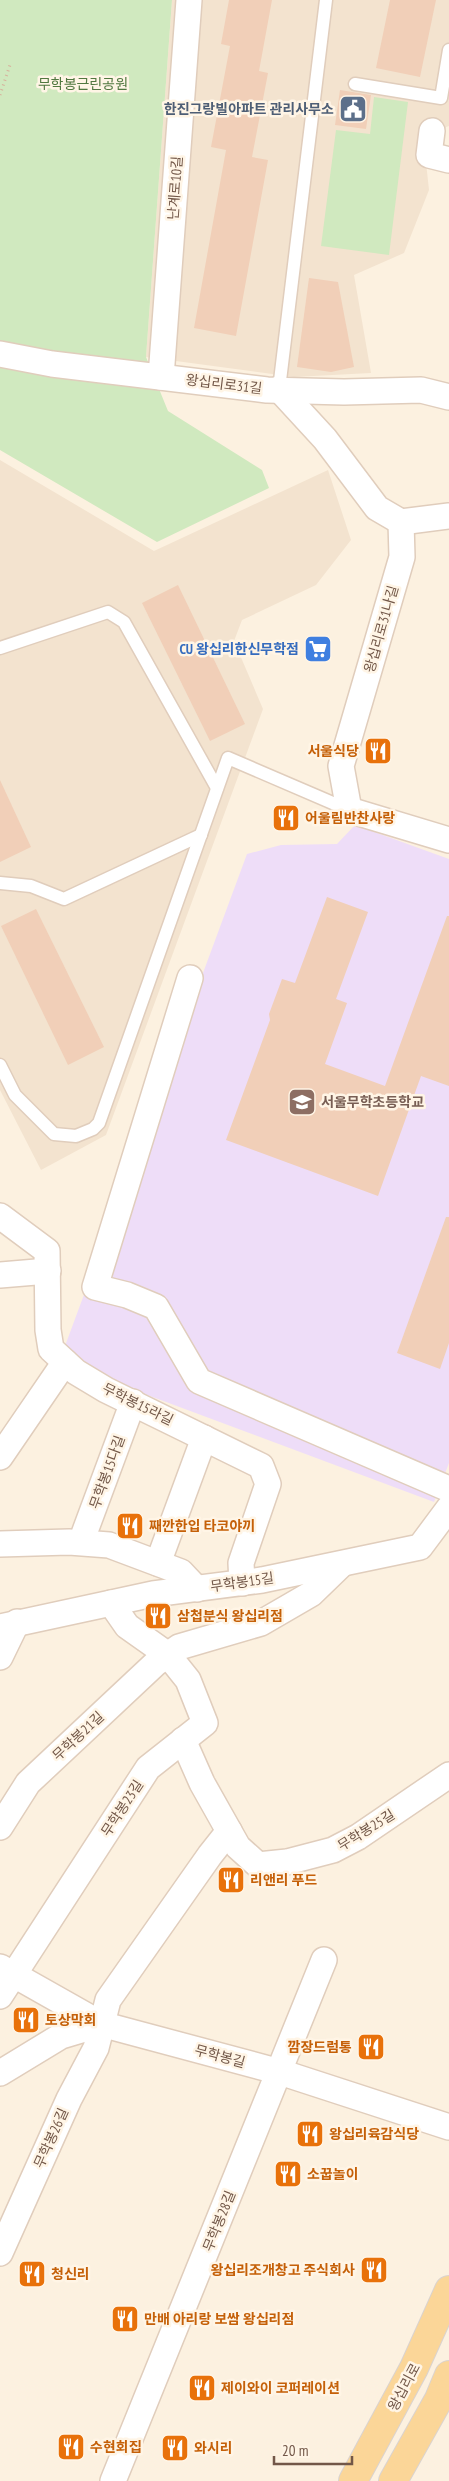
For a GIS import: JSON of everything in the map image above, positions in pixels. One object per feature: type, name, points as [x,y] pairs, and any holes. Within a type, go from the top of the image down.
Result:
[{"type":"main road","name":"왕십리로","points":[[353,2481],[414,2368],[449,2290]]},
{"type":"main road","points":[[393,2481],[439,2399],[449,2375]]},
{"type":"street","name":"난계로10길","points":[[162,377],[189,0]]},
{"type":"street","points":[[432,131],[429,155],[449,160]]},
{"type":"street","name":"왕십리로31길","points":[[0,354],[52,364],[280,389],[344,392],[422,390],[449,397]]},
{"type":"street","points":[[280,389],[326,439],[377,508],[401,522],[449,516]]},
{"type":"street","name":"왕십리로31나길","points":[[349,810],[341,766],[402,557],[401,522]]},
{"type":"street","points":[[349,810],[449,840]]},
{"type":"street","points":[[190,978],[95,1287],[127,1295],[156,1307],[199,1381],[449,1489]]},
{"type":"street","name":"무학봉15라길","points":[[0,1216],[47,1251],[48,1330],[51,1349],[76,1372],[261,1466],[268,1484],[241,1563],[242,1583]]},
{"type":"street","points":[[0,1275],[48,1271]]},
{"type":"street","points":[[0,1457],[65,1362]]},
{"type":"street","name":"무학봉15다길","points":[[81,1542],[133,1402]]},
{"type":"street","points":[[158,1563],[204,1438]]},
{"type":"street","points":[[420,1547],[449,1508]]},
{"type":"street","points":[[420,1547],[449,1541]]},
{"type":"street","points":[[0,1544],[81,1542],[109,1545],[181,1572],[197,1588]]},
{"type":"street","name":"무학봉15길","points":[[0,1657],[8,1625],[111,1603],[197,1588],[242,1583],[420,1547]]},
{"type":"street","name":"무학봉21길","points":[[0,1827],[28,1783],[168,1655],[179,1647],[261,1623],[311,1594],[342,1564]]},
{"type":"street","points":[[111,1603],[127,1626],[168,1655]]},
{"type":"street","name":"무학봉23길","points":[[0,1996],[7,1971],[148,1768],[205,1723],[188,1680],[168,1655]]},
{"type":"street","name":"무학봉25길","points":[[183,1740],[202,1783],[238,1847],[258,1865],[287,1862],[333,1850],[358,1837],[449,1775]]},
{"type":"street","points":[[0,2073],[61,2036],[101,2024],[108,2000],[229,1831]]},
{"type":"street","name":"무학봉28길","points":[[113,2481],[324,1960]]},
{"type":"street","name":"무학봉길","points":[[7,1971],[101,2024],[280,2072],[449,2128]]},
{"type":"street","name":"무학봉26길","points":[[0,2253],[69,2099],[96,2048],[101,2024]]},
{"type":"lane","points":[[280,389],[326,0]]},
{"type":"lane","points":[[355,84],[441,98],[449,50]]},
{"type":"lane","points":[[0,648],[108,612],[124,622],[217,788]]},
{"type":"lane","points":[[0,1065],[15,1095],[54,1134],[76,1136],[93,1129],[99,1123],[228,758],[349,810]]},
{"type":"lane","points":[[0,883],[31,886],[64,899],[201,835]]},
{"type":"path","points":[[0,95],[11,62]]},
{"type":"shaded area","points":[[172,0],[449,0],[449,126],[423,135],[429,190],[404,253],[354,275],[371,373],[294,377],[146,357]]},
{"type":"shaded area","points":[[0,460],[154,551],[328,470],[351,540],[316,585],[242,620],[234,641],[263,709],[106,1135],[41,1170],[0,1090]]},
{"type":"shaded area","name":"서울무학초등학교","points":[[355,825],[449,859],[449,1463],[434,1502],[107,1380],[65,1346],[247,854],[281,845],[337,844]]},
{"type":"green space","name":"무학봉근린공원","points":[[0,0],[172,0],[146,357],[168,411],[262,470],[269,488],[157,542],[0,450]]},
{"type":"green space","points":[[374,97],[408,102],[389,255],[321,246],[336,130],[370,134]]},
{"type":"building","points":[[229,0],[272,0],[259,71],[268,73],[252,157],[268,160],[236,336],[194,328],[226,150],[211,147],[230,46],[221,44]]},
{"type":"building","points":[[390,0],[436,0],[420,77],[376,68]]},
{"type":"building","name":"한진그랑빌아파트 관리사무소","points":[[340,90],[371,95],[366,129],[335,125]]},
{"type":"building","points":[[309,278],[338,282],[354,367],[331,372],[297,367]]},
{"type":"building","points":[[178,585],[245,724],[210,741],[142,603]]},
{"type":"building","points":[[0,780],[31,847],[0,862]]},
{"type":"building","points":[[327,897],[368,912],[336,999],[347,1003],[325,1064],[385,1086],[447,916],[449,916],[449,1086],[421,1076],[378,1196],[226,1140],[270,1020],[269,1014],[282,979],[295,983]]},
{"type":"building","points":[[36,909],[104,1047],[68,1065],[1,926]]},
{"type":"building","points":[[446,1217],[449,1217],[449,1343],[440,1369],[397,1353]]},
{"type":"place","name":"한진그랑빌아파트 관리사무소","points":[[353,109]]},
{"type":"place","name":"CU 왕십리한신무학점","points":[[318,649]]},
{"type":"place","name":"서울식당","points":[[378,751]]},
{"type":"place","name":"어울림반찬사랑","points":[[286,818]]},
{"type":"place","name":"서울무학초등학교","points":[[302,1102]]},
{"type":"place","name":"째깐한입 타코야끼","points":[[130,1526]]},
{"type":"place","name":"삼첩분식 왕십리점","points":[[158,1616]]},
{"type":"place","name":"리앤리 푸드","points":[[231,1880]]},
{"type":"place","name":"토상막회","points":[[26,2020]]},
{"type":"place","name":"깜장드럼통","points":[[371,2047]]},
{"type":"place","name":"왕십리육감식당","points":[[310,2134]]},
{"type":"place","name":"소꿉놀이","points":[[288,2174]]},
{"type":"place","name":"왕십리조개창고 주식회사","points":[[374,2270]]},
{"type":"place","name":"청신리","points":[[32,2274]]},
{"type":"place","name":"만배 아리랑 보쌈 왕십리점","points":[[125,2319]]},
{"type":"place","name":"제이와이 코퍼레이션","points":[[202,2388]]},
{"type":"place","name":"수현회집","points":[[71,2447]]},
{"type":"place","name":"와시리","points":[[175,2448]]}]
